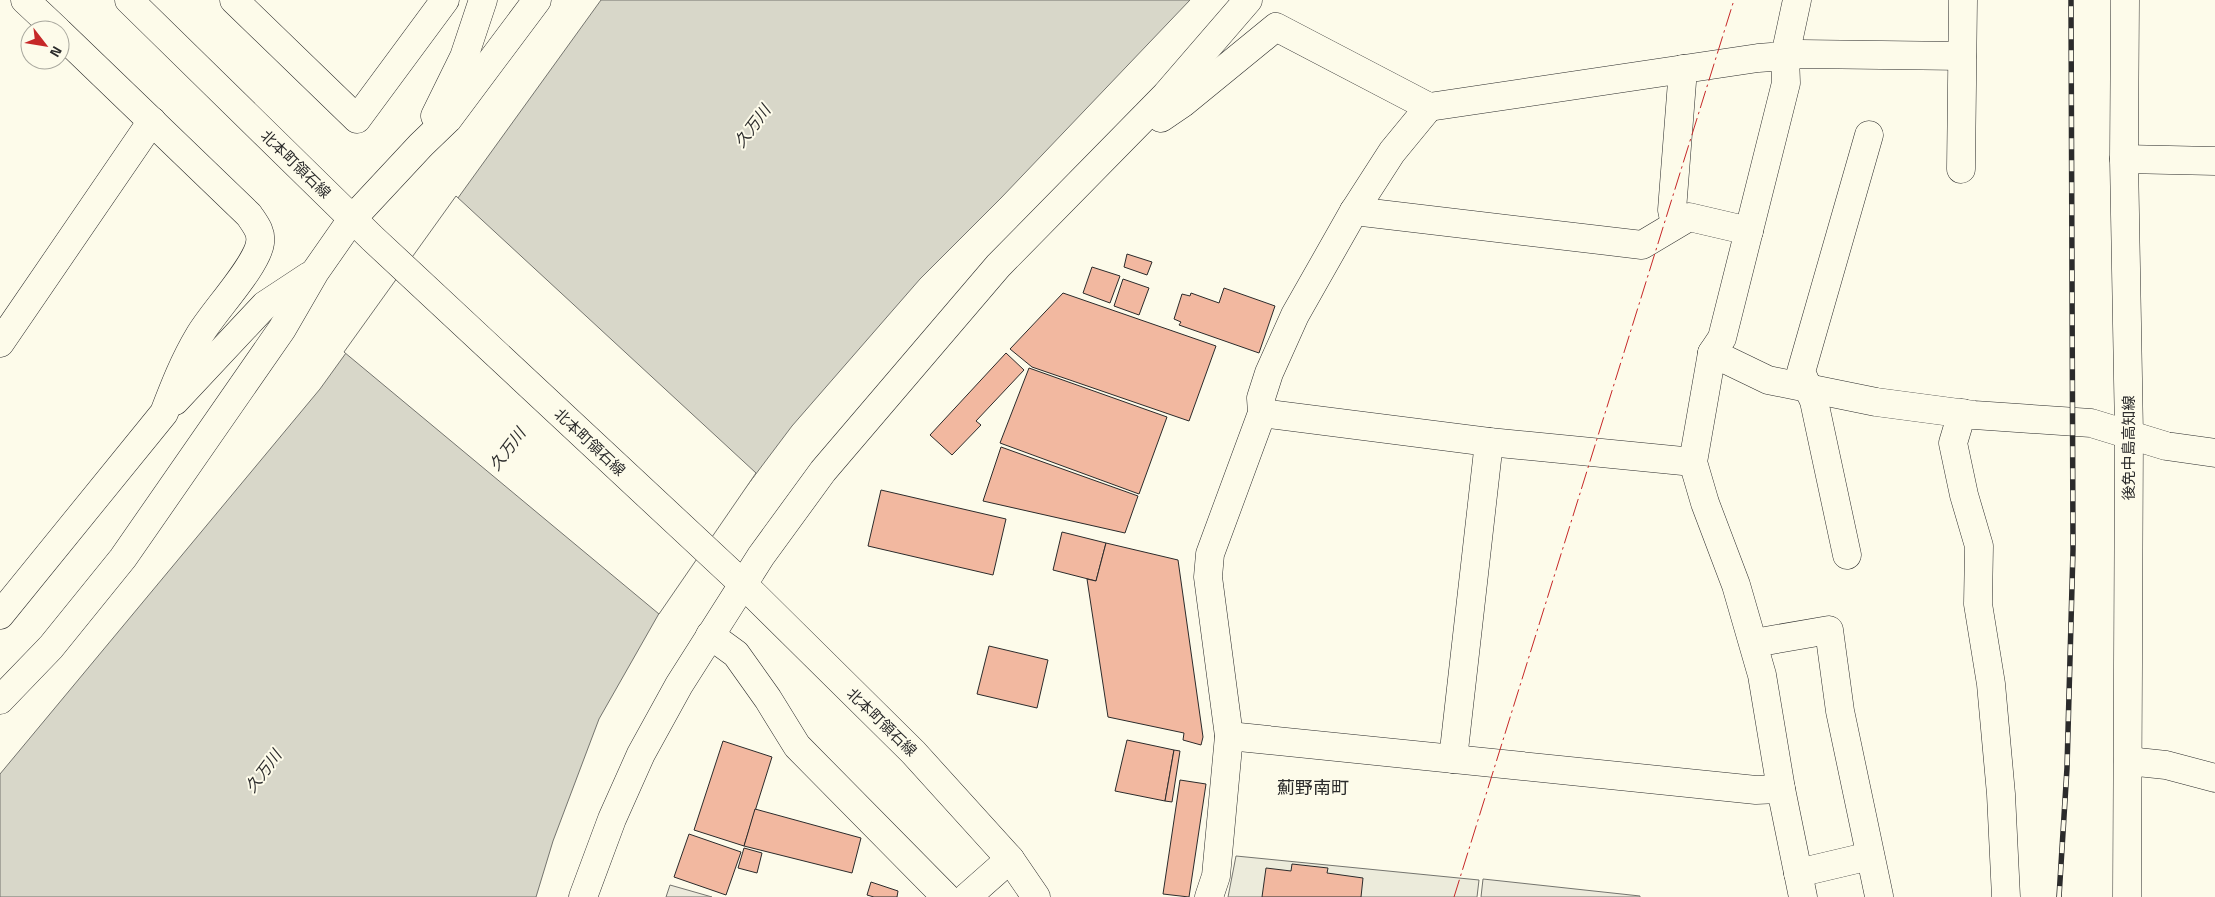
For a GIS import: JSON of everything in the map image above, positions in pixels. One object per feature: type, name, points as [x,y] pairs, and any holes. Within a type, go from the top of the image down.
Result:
[{"type":"street","points":[[25,0],[46,20]]},
{"type":"street","name":"北本町領石線","points":[[129,0],[352,219],[734,577],[913,752],[1010,859],[1036,897]]},
{"type":"street","points":[[234,0],[357,119],[446,0]]},
{"type":"street","points":[[421,145],[464,57],[483,0]]},
{"type":"street","points":[[0,700],[51,647],[123,558],[282,329],[315,272],[352,219],[448,119],[537,0]]},
{"type":"street","points":[[584,897],[612,819],[641,754],[679,685],[710,635],[734,577],[761,556],[823,472],[998,266],[1166,95],[1248,0]]},
{"type":"street","points":[[1797,0],[1786,56],[1786,82],[1722,338],[1712,353],[1693,462],[1705,503],[1736,585],[1762,675],[1781,789],[1800,885],[1870,856]]},
{"type":"street","points":[[1961,169],[1963,0]]},
{"type":"street","name":"後免中島高知線","points":[[2125,0],[2124,159],[2129,433],[2127,897]]},
{"type":"street","points":[[1149,112],[1161,118],[1276,27],[1429,106],[1801,54],[1962,56]]},
{"type":"street","points":[[70,43],[249,215],[258,228],[260,243],[253,261],[199,335],[178,374],[164,413]]},
{"type":"street","points":[[1675,224],[1672,210],[1683,69]]},
{"type":"street","points":[[1210,897],[1216,876],[1229,736],[1208,577],[1210,554],[1262,413],[1261,398],[1276,357],[1295,315],[1354,211],[1392,152],[1429,106]]},
{"type":"street","points":[[0,343],[152,121]]},
{"type":"street","points":[[1847,555],[1814,401],[1806,388],[1801,372],[1869,135]]},
{"type":"street","points":[[2124,159],[2215,161]]},
{"type":"street","points":[[1354,211],[1642,245],[1689,217],[1749,231]]},
{"type":"street","points":[[0,615],[164,413],[265,305],[315,272]]},
{"type":"street","points":[[1712,353],[1768,380],[1876,402],[1962,413],[2091,423],[2129,433],[2166,446],[2215,453]]},
{"type":"street","points":[[1262,413],[1489,442],[1693,462]]},
{"type":"street","points":[[1962,413],[1953,443],[1964,495],[1979,546],[1978,604],[1991,684],[2001,794],[2006,897]]},
{"type":"street","points":[[1453,759],[1489,442]]},
{"type":"street","points":[[1754,644],[1829,630],[1840,711],[1879,896]]},
{"type":"street","points":[[710,635],[736,654],[768,699],[797,746],[946,897]]},
{"type":"street","points":[[1229,736],[1756,790],[1781,789]]},
{"type":"street","points":[[2128,761],[2166,765],[2215,778]]},
{"type":"street","points":[[967,897],[1010,859]]},
{"type":"shaded area","points":[[1236,856],[1479,880],[1477,897],[1228,897]]},
{"type":"shaded area","points":[[1483,879],[1640,896],[1640,897],[1481,897]]},
{"type":"shaded area","points":[[670,885],[712,897],[666,897]]},
{"type":"water","name":"久万川","points":[[601,0],[1190,0],[1001,198],[920,279],[792,426],[731,507],[678,580],[599,719],[553,841],[536,897],[0,897],[0,774],[320,389]]},
{"type":"pier","points":[[456,196],[756,473],[659,614],[344,352]]},
{"type":"building","points":[[1127,254],[1152,262],[1147,275],[1124,267]]},
{"type":"building","points":[[1092,267],[1120,276],[1110,303],[1083,293]]},
{"type":"building","points":[[1123,279],[1149,288],[1139,315],[1114,306]]},
{"type":"building","points":[[1224,288],[1275,306],[1259,353],[1179,325],[1181,322],[1174,319],[1182,294],[1190,296],[1191,293],[1219,303]]},
{"type":"building","points":[[1063,293],[1216,346],[1189,421],[1032,367],[1010,349]]},
{"type":"building","points":[[1006,353],[1024,370],[976,421],[981,425],[952,455],[930,435]]},
{"type":"building","points":[[1029,368],[1167,417],[1139,494],[1000,443]]},
{"type":"building","points":[[1001,447],[1138,496],[1125,533],[983,501]]},
{"type":"building","points":[[881,490],[1006,519],[993,575],[868,546]]},
{"type":"building","points":[[1062,532],[1106,543],[1096,581],[1053,570]]},
{"type":"building","points":[[1106,543],[1178,560],[1203,737],[1201,745],[1183,740],[1184,733],[1108,717],[1087,579],[1096,581]]},
{"type":"building","points":[[989,646],[1048,660],[1037,708],[977,694]]},
{"type":"building","points":[[1127,740],[1174,750],[1165,801],[1115,791]]},
{"type":"building","points":[[723,741],[772,757],[744,846],[694,830]]},
{"type":"building","points":[[1174,750],[1180,751],[1172,802],[1165,801]]},
{"type":"building","points":[[1180,780],[1206,784],[1189,897],[1163,894]]},
{"type":"building","points":[[755,809],[861,838],[852,873],[744,846]]},
{"type":"building","points":[[689,834],[741,852],[726,895],[674,877]]},
{"type":"building","points":[[744,848],[762,853],[757,873],[738,868]]},
{"type":"building","points":[[1292,864],[1328,868],[1327,873],[1363,878],[1361,897],[1262,897],[1266,868],[1291,871]]},
{"type":"building","points":[[871,882],[898,891],[897,897],[874,897],[867,895]]},
{"type":"railway","points":[[2059,897],[2067,768],[2073,550],[2071,0]]},
{"type":"power","points":[[1454,897],[1734,0]]},
{"type":"district","name":"薊野南町","points":[[1313,787]]}]
